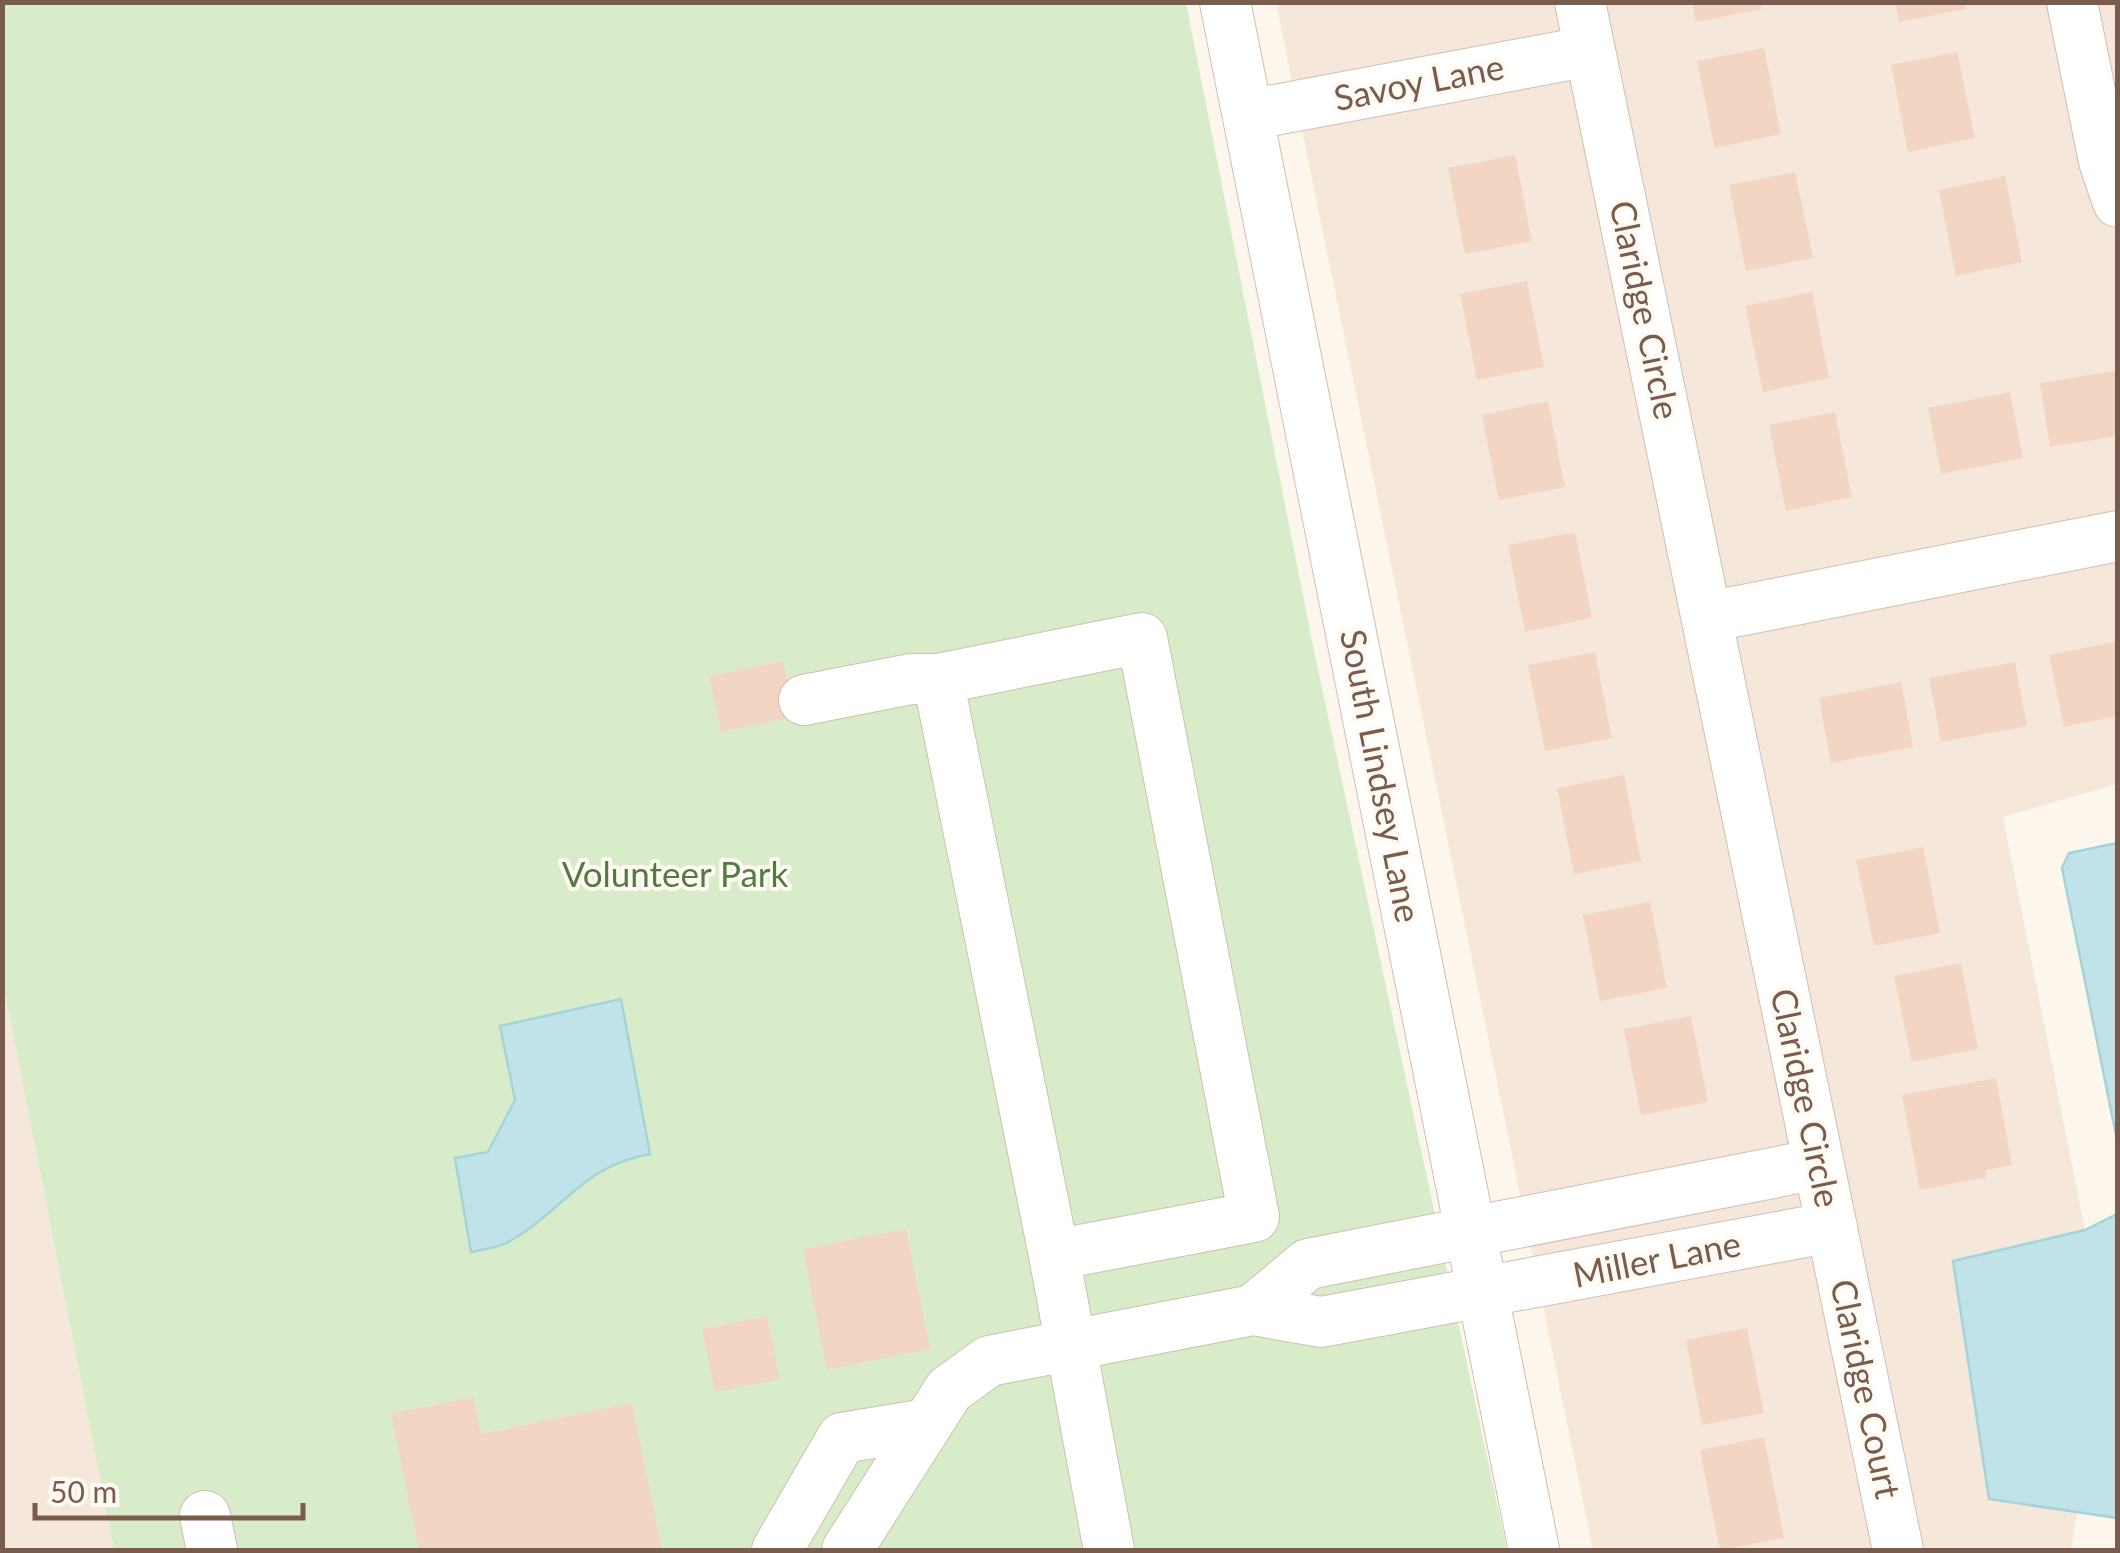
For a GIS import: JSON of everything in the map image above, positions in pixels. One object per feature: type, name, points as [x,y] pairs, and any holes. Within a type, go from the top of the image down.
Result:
[{"type":"street","name":"South Lindsey Lane","points":[[1225,2],[1534,1550]]},
{"type":"street","name":"Claridge Circle","points":[[1580,2],[1832,1227]]},
{"type":"street","points":[[2072,2],[2104,162],[2118,202]]},
{"type":"street","name":"Savoy Lane","points":[[1248,114],[1590,51]]},
{"type":"street","points":[[1708,616],[2118,536]]},
{"type":"street","points":[[804,700],[911,678],[938,679],[1142,638],[1254,1217],[1054,1255]]},
{"type":"street","points":[[938,679],[1110,1550]]},
{"type":"street","name":"Miller Lane","points":[[1253,1310],[1308,1264],[1818,1164]]},
{"type":"street","name":"Miller Lane","points":[[1253,1310],[1320,1322],[1832,1227]]},
{"type":"street","name":"Claridge Court","points":[[1832,1227],[1898,1550]]},
{"type":"street","points":[[847,1550],[948,1390],[989,1361],[1253,1310]]},
{"type":"street","points":[[777,1550],[842,1438],[927,1424]]},
{"type":"shaded area","points":[[1276,3],[2117,3],[2117,784],[2003,817],[2085,1230],[1954,1260],[1989,1499],[2077,1512],[2071,1550],[1593,1550]]},
{"type":"shaded area","points":[[3,983],[114,1550],[3,1550]]},
{"type":"green space","name":"Volunteer Park","points":[[2,3],[1186,3],[1313,646],[1507,1550],[114,1550],[3,983]]},
{"type":"water","points":[[2118,843],[2117,1140],[2062,868],[2069,853]]},
{"type":"water","points":[[621,999],[650,1154],[607,1168],[506,1243],[471,1252],[455,1158],[488,1152],[515,1100],[500,1026]]},
{"type":"water","points":[[2117,1214],[2117,1518],[1989,1499],[1953,1261],[2085,1230]]},
{"type":"building","points":[[1692,2],[1761,2],[1762,9],[1696,22]]},
{"type":"building","points":[[1895,2],[1965,2],[1966,9],[1899,22]]},
{"type":"building","points":[[1764,48],[1781,134],[1715,148],[1697,61]]},
{"type":"building","points":[[1957,52],[1975,138],[1908,152],[1891,65]]},
{"type":"building","points":[[1515,155],[1532,241],[1465,254],[1448,168]]},
{"type":"building","points":[[1795,172],[1813,258],[1746,271],[1729,185]]},
{"type":"building","points":[[2005,176],[2022,262],[1956,276],[1939,190]]},
{"type":"building","points":[[1527,281],[1544,367],[1477,380],[1460,294]]},
{"type":"building","points":[[1812,292],[1829,378],[1763,392],[1745,306]]},
{"type":"building","points":[[2118,370],[2118,436],[2050,447],[2040,383]]},
{"type":"building","points":[[2010,392],[2023,458],[1941,474],[1928,408]]},
{"type":"building","points":[[1548,401],[1565,487],[1499,500],[1482,415]]},
{"type":"building","points":[[1835,412],[1852,497],[1786,511],[1769,425]]},
{"type":"building","points":[[1575,532],[1592,618],[1525,632],[1508,545]]},
{"type":"building","points":[[2118,641],[2118,716],[2064,727],[2049,655]]},
{"type":"building","points":[[1595,652],[1612,738],[1545,751],[1528,665]]},
{"type":"building","points":[[783,661],[795,717],[721,732],[709,676]]},
{"type":"building","points":[[2015,662],[2027,726],[1941,742],[1929,678]]},
{"type":"building","points":[[1901,682],[1913,747],[1831,763],[1819,698]]},
{"type":"building","points":[[1624,775],[1641,861],[1574,874],[1557,788]]},
{"type":"building","points":[[1923,847],[1940,933],[1874,946],[1856,860]]},
{"type":"building","points":[[1650,902],[1667,988],[1600,1001],[1583,915]]},
{"type":"building","points":[[1961,963],[1978,1049],[1912,1062],[1894,976]]},
{"type":"building","points":[[1691,1016],[1708,1102],[1641,1115],[1624,1029]]},
{"type":"building","points":[[1996,1078],[2012,1165],[1986,1170],[1987,1177],[1920,1190],[1902,1095]]},
{"type":"building","points":[[906,1229],[930,1349],[827,1370],[803,1249]]},
{"type":"building","points":[[767,1316],[780,1379],[715,1392],[702,1329]]},
{"type":"building","points":[[1747,1328],[1764,1413],[1702,1425],[1686,1340]]},
{"type":"building","points":[[473,1397],[481,1434],[632,1403],[662,1550],[419,1550],[391,1414]]},
{"type":"building","points":[[1764,1437],[1784,1538],[1720,1550],[1700,1450]]}]
